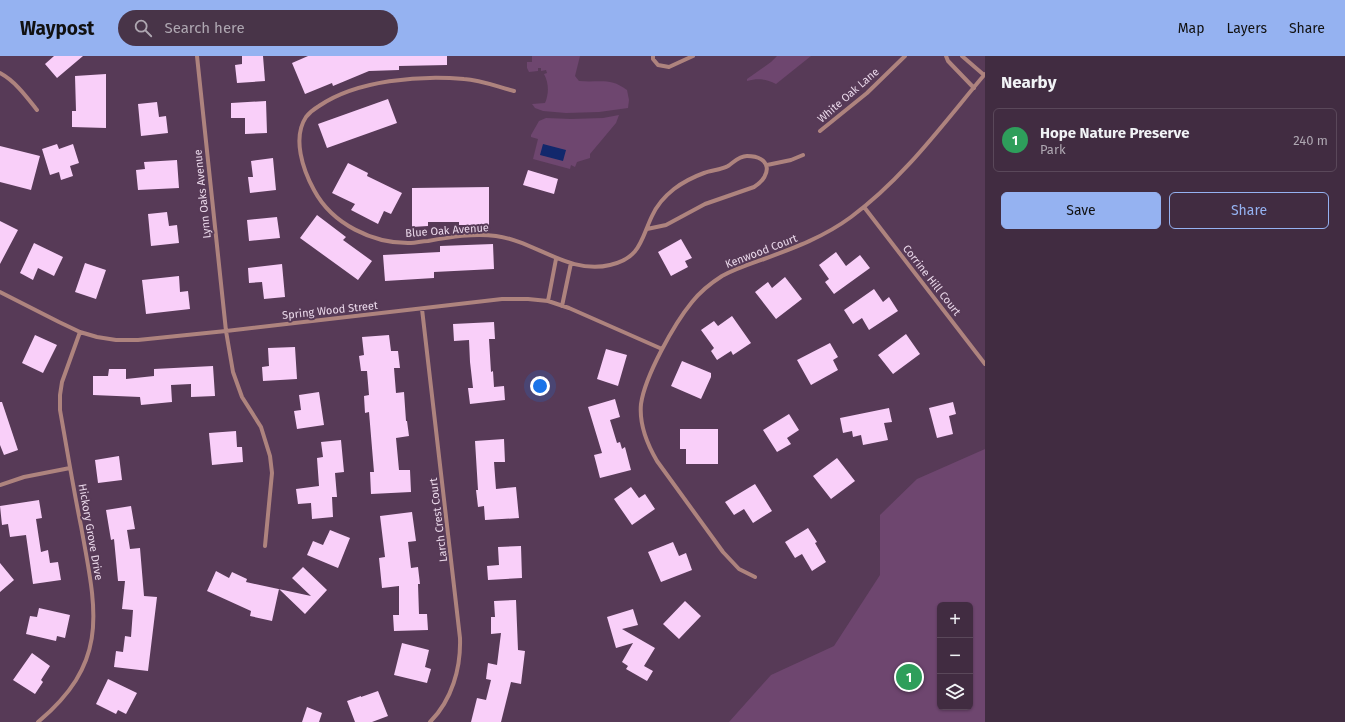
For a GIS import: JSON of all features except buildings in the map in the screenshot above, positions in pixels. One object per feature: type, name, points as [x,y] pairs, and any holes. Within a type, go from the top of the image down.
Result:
[{"type":"street","name":"Lynn Oaks Avenue","points":[[197,56],[226,331],[233,372],[242,397],[261,427],[270,456],[272,473],[265,546]]},
{"type":"street","points":[[653,56],[653,59],[658,65],[669,67],[693,56]]},
{"type":"street","name":"White Oak Lane","points":[[820,131],[867,93],[906,56]]},
{"type":"street","points":[[946,56],[948,61],[974,88]]},
{"type":"street","points":[[962,56],[985,75]]},
{"type":"street","points":[[0,73],[24,93],[37,110]]},
{"type":"street","name":"Kenwood Court","points":[[755,577],[739,569],[723,552],[657,461],[648,446],[643,429],[642,403],[645,386],[650,375],[662,349],[683,314],[693,301],[709,286],[722,276],[806,243],[835,228],[864,207],[900,174],[985,75]]},
{"type":"street","name":"Blue Oak Avenue","points":[[514,91],[466,79],[404,79],[372,84],[340,94],[327,100],[311,111],[305,118],[301,128],[300,140],[303,165],[313,190],[322,204],[335,216],[362,233],[378,239],[412,243],[471,235],[495,236],[515,240],[556,259],[584,267],[598,267],[610,266],[621,262],[633,254],[642,242],[652,215],[661,200],[686,182],[704,173],[725,168],[743,156],[757,157],[764,160],[767,165]]},
{"type":"street","points":[[647,229],[666,225],[705,204],[754,187],[761,182],[768,169],[767,165],[791,160],[803,155]]},
{"type":"street","name":"Corrine Hill Court","points":[[864,207],[985,364]]},
{"type":"street","points":[[548,302],[556,259]]},
{"type":"street","points":[[562,306],[571,263]]},
{"type":"street","name":"Spring Wood Street","points":[[0,292],[80,332],[97,338],[116,340],[138,340],[226,331],[502,299],[528,299],[562,306],[662,349]]},
{"type":"street","name":"Larch Crest Court","points":[[422,309],[460,638],[460,654],[453,684],[441,709],[430,722]]},
{"type":"street","name":"Hickory Grove Drive","points":[[38,722],[55,708],[78,678],[88,656],[93,626],[94,612],[91,581],[60,410],[62,382],[80,332]]},
{"type":"street","points":[[0,485],[24,477],[70,468]]},
{"type":"shaded area","points":[[532,56],[580,56],[575,76],[579,81],[604,81],[621,86],[627,90],[629,100],[628,108],[599,112],[566,113],[543,111],[535,108],[532,104],[545,103],[548,85],[544,74],[547,73],[546,70],[541,71],[541,68],[538,68],[538,71],[529,72],[527,62],[532,62]]},
{"type":"shaded area","points":[[777,56],[811,56],[776,84],[762,80],[747,81],[747,79]]},
{"type":"shaded area","points":[[619,115],[616,123],[590,154],[590,158],[577,162],[575,167],[571,165],[570,169],[533,159],[538,139],[531,137],[531,135],[539,121],[546,118],[603,118]]},
{"type":"shaded area","points":[[985,449],[985,722],[729,722],[771,675],[834,646],[880,575],[880,515],[917,479]]},
{"type":"water","points":[[543,144],[566,150],[563,161],[540,155]]},
{"type":"place","name":"Hope Nature Preserve","points":[[909,677]]}]
